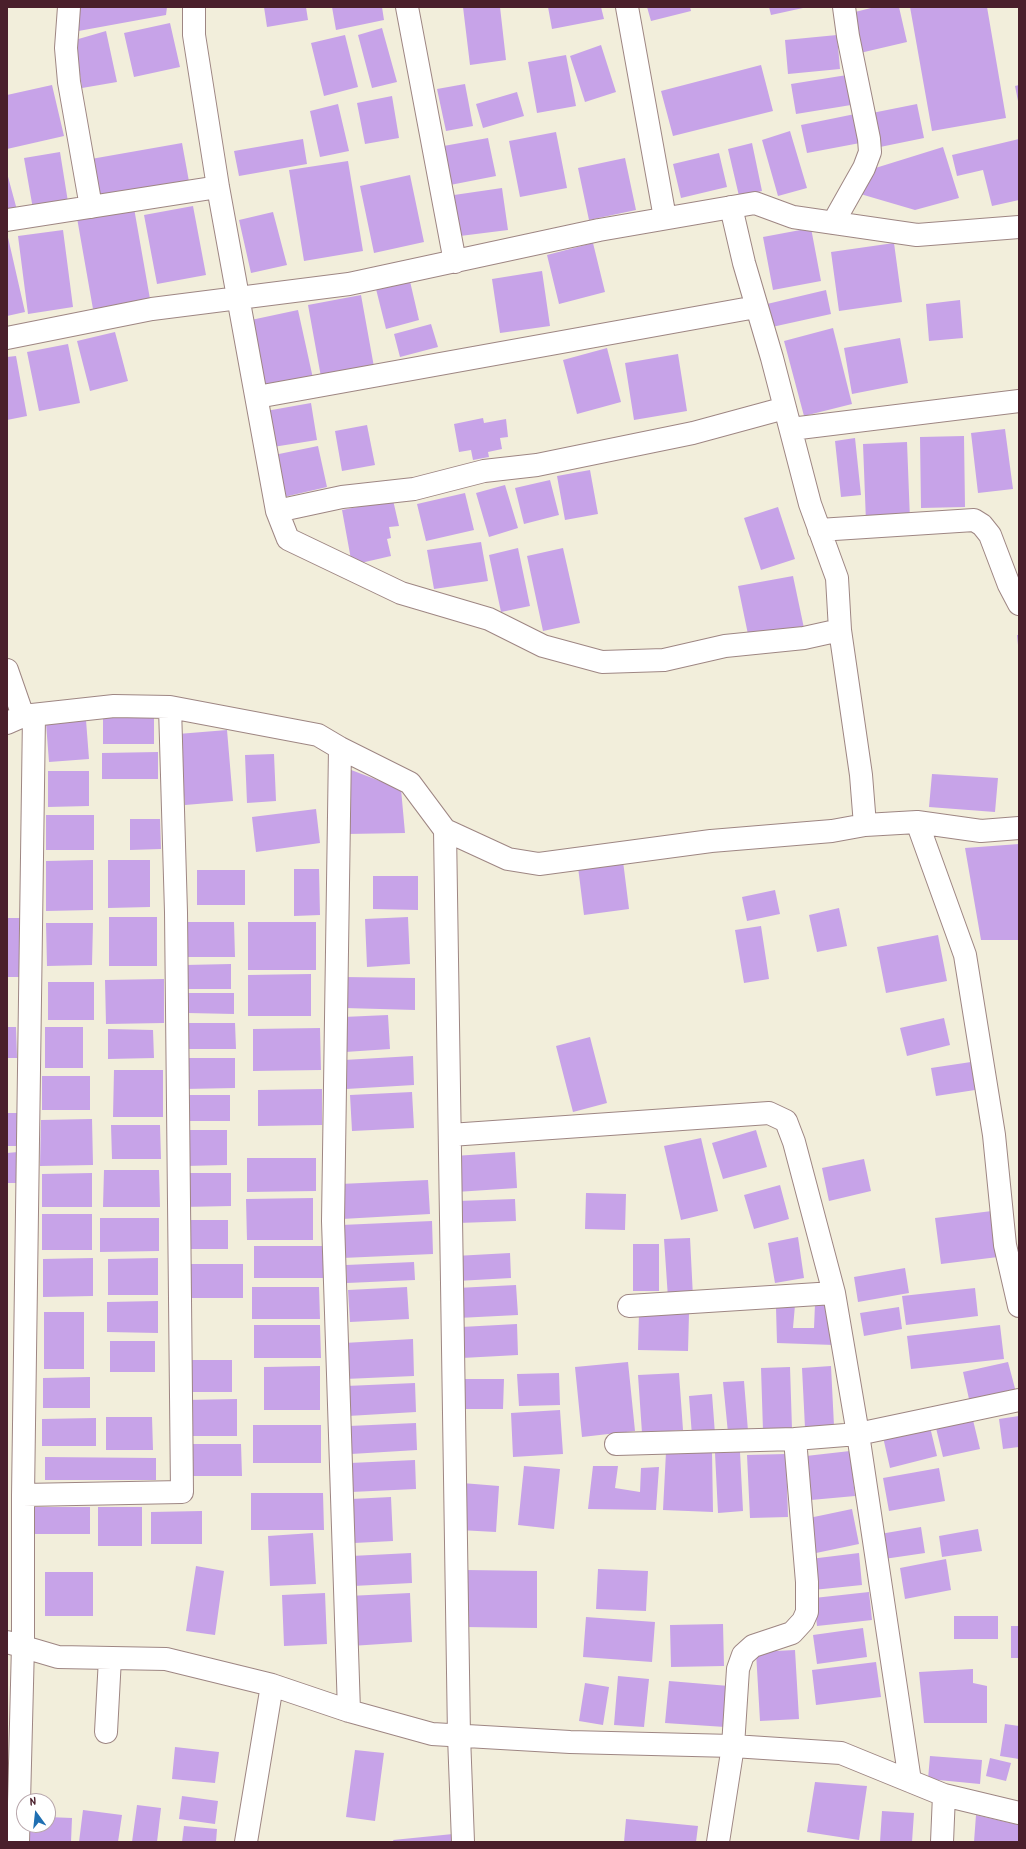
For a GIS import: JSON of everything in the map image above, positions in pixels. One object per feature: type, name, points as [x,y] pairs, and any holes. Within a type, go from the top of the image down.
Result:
[{"type":"street","points":[[69,7],[66,48],[68,82],[91,207]]},
{"type":"street","points":[[194,7],[194,35],[218,186],[277,510],[288,539],[401,593],[489,619],[543,646],[602,662],[664,660],[725,646],[804,638],[840,630]]},
{"type":"street","points":[[407,7],[455,262]]},
{"type":"street","points":[[627,7],[664,218]]},
{"type":"street","points":[[833,223],[864,168],[870,152],[869,139],[848,36],[844,7]]},
{"type":"street","points":[[7,220],[218,186]]},
{"type":"street","points":[[7,338],[152,309],[349,284],[664,218],[755,202],[793,217],[917,235],[1019,227]]},
{"type":"street","points":[[731,207],[756,307],[772,358],[810,504],[837,578],[840,630],[861,775],[865,825]]},
{"type":"street","points":[[257,397],[756,307]]},
{"type":"street","points":[[791,429],[1019,401]]},
{"type":"street","points":[[277,510],[342,497],[414,489],[484,471],[537,465],[693,433],[785,408]]},
{"type":"street","points":[[819,530],[974,520],[982,525],[990,535],[1009,585],[1019,604]]},
{"type":"street","points":[[7,670],[22,718],[23,1495],[15,1644],[18,1842]]},
{"type":"street","points":[[22,718],[114,706],[170,707],[318,734],[340,748],[410,783],[446,830],[508,859],[539,864],[710,841],[832,831],[865,825],[917,822],[981,831],[1019,828]]},
{"type":"street","points":[[23,1495],[182,1492],[176,912],[170,707]]},
{"type":"street","points":[[340,748],[333,1222],[349,1711]]},
{"type":"street","points":[[917,822],[965,955],[994,1135],[1005,1245],[1019,1306]]},
{"type":"street","points":[[446,830],[459,1736],[464,1842]]},
{"type":"street","points":[[450,1135],[769,1113],[786,1121],[794,1142],[834,1293],[858,1434],[910,1781]]},
{"type":"street","points":[[629,1306],[834,1293]]},
{"type":"street","points":[[616,1444],[794,1439],[858,1434],[1019,1400]]},
{"type":"street","points":[[718,1842],[733,1746],[738,1669],[744,1655],[753,1646],[792,1633],[803,1621],[807,1612],[807,1582],[794,1439]]},
{"type":"street","points":[[15,1644],[58,1657],[166,1659],[272,1685],[349,1711],[432,1734],[570,1742],[733,1746],[841,1753],[944,1795],[1019,1814]]},
{"type":"street","points":[[106,1732],[110,1658]]},
{"type":"street","points":[[246,1842],[272,1685]]},
{"type":"street","points":[[942,1842],[944,1795]]},
{"type":"building","points":[[80,7],[167,7],[166,15],[73,32]]},
{"type":"building","points":[[264,7],[306,7],[308,20],[267,27]]},
{"type":"building","points":[[332,7],[382,7],[384,20],[336,30]]},
{"type":"building","points":[[463,7],[500,7],[506,60],[470,65]]},
{"type":"building","points":[[548,7],[601,7],[604,19],[552,29]]},
{"type":"building","points":[[647,7],[690,7],[691,11],[651,21]]},
{"type":"building","points":[[769,7],[802,7],[803,8],[771,15]]},
{"type":"building","points":[[875,7],[899,7],[907,42],[860,53],[851,13]]},
{"type":"building","points":[[910,7],[987,7],[1006,118],[932,131]]},
{"type":"building","points":[[170,23],[180,67],[134,77],[124,33]]},
{"type":"building","points":[[382,28],[397,82],[372,88],[358,35]]},
{"type":"building","points":[[106,31],[117,82],[82,88],[75,40]]},
{"type":"building","points":[[345,35],[358,87],[324,96],[311,43]]},
{"type":"building","points":[[837,35],[840,69],[788,74],[785,40]]},
{"type":"building","points":[[601,45],[616,92],[585,102],[570,56]]},
{"type":"building","points":[[566,55],[576,106],[537,113],[528,62]]},
{"type":"building","points":[[761,65],[773,111],[673,136],[661,91]]},
{"type":"building","points":[[847,75],[851,105],[796,114],[791,84]]},
{"type":"building","points":[[465,84],[473,126],[446,131],[437,89]]},
{"type":"building","points":[[52,85],[64,136],[7,149],[7,95]]},
{"type":"building","points":[[1019,85],[1019,101],[1018,101],[1015,86]]},
{"type":"building","points":[[517,92],[524,116],[483,128],[476,104]]},
{"type":"building","points":[[392,96],[399,138],[365,144],[357,103]]},
{"type":"building","points":[[338,104],[349,151],[320,157],[310,111]]},
{"type":"building","points":[[917,104],[924,138],[880,147],[872,113]]},
{"type":"building","points":[[855,114],[860,143],[807,153],[801,125]]},
{"type":"building","points":[[790,131],[807,188],[778,196],[762,140]]},
{"type":"building","points":[[556,132],[567,188],[520,197],[509,141]]},
{"type":"building","points":[[488,138],[496,176],[445,186],[438,147]]},
{"type":"building","points":[[303,139],[307,164],[239,176],[234,151]]},
{"type":"building","points":[[1019,139],[1019,200],[992,206],[983,170],[957,176],[952,155]]},
{"type":"building","points":[[182,143],[190,187],[99,203],[91,159]]},
{"type":"building","points":[[752,143],[762,191],[739,196],[728,149]]},
{"type":"building","points":[[943,147],[959,198],[915,210],[857,193],[869,170]]},
{"type":"building","points":[[60,152],[68,202],[33,209],[24,158]]},
{"type":"building","points":[[719,153],[727,187],[681,198],[673,164]]},
{"type":"building","points":[[625,158],[636,210],[589,220],[578,168]]},
{"type":"building","points":[[348,161],[363,251],[304,261],[289,170]]},
{"type":"building","points":[[7,173],[17,210],[7,213]]},
{"type":"building","points":[[410,175],[424,242],[374,253],[360,186]]},
{"type":"building","points":[[502,188],[508,230],[460,236],[454,195]]},
{"type":"building","points":[[193,206],[206,275],[157,284],[144,215]]},
{"type":"building","points":[[134,208],[150,299],[93,309],[77,218]]},
{"type":"building","points":[[273,212],[287,265],[251,273],[239,220]]},
{"type":"building","points":[[811,228],[821,281],[773,290],[763,237]]},
{"type":"building","points":[[63,230],[73,307],[28,314],[18,236]]},
{"type":"building","points":[[7,233],[25,312],[7,316]]},
{"type":"building","points":[[593,243],[605,292],[559,304],[547,255]]},
{"type":"building","points":[[894,243],[902,302],[839,311],[831,252]]},
{"type":"building","points":[[542,271],[550,326],[500,333],[492,279]]},
{"type":"building","points":[[409,277],[419,320],[386,329],[375,285]]},
{"type":"building","points":[[826,290],[831,314],[772,327],[767,304]]},
{"type":"building","points":[[361,295],[374,367],[321,377],[308,305]]},
{"type":"building","points":[[960,300],[963,338],[929,341],[926,304]]},
{"type":"building","points":[[298,310],[314,383],[266,392],[251,320]]},
{"type":"building","points":[[431,324],[438,347],[400,357],[394,334]]},
{"type":"building","points":[[833,328],[852,404],[804,416],[784,341]]},
{"type":"building","points":[[115,332],[128,381],[90,391],[77,341]]},
{"type":"building","points":[[900,338],[908,383],[852,394],[844,348]]},
{"type":"building","points":[[68,344],[80,403],[39,411],[27,352]]},
{"type":"building","points":[[607,348],[621,402],[577,414],[563,360]]},
{"type":"building","points":[[678,354],[687,411],[634,420],[625,363]]},
{"type":"building","points":[[16,356],[27,416],[7,420],[7,357]]},
{"type":"building","points":[[311,403],[317,440],[273,447],[266,411]]},
{"type":"building","points":[[483,418],[484,423],[506,419],[508,437],[500,438],[502,449],[488,452],[489,457],[473,460],[471,450],[459,452],[454,424]]},
{"type":"building","points":[[367,425],[375,465],[342,471],[335,431]]},
{"type":"building","points":[[1005,429],[1013,489],[978,493],[971,433]]},
{"type":"building","points":[[964,436],[965,507],[921,508],[920,437]]},
{"type":"building","points":[[855,438],[861,495],[841,497],[835,441]]},
{"type":"building","points":[[907,442],[910,520],[866,522],[863,444]]},
{"type":"building","points":[[318,446],[327,487],[284,497],[274,455]]},
{"type":"building","points":[[590,470],[598,514],[565,520],[557,476]]},
{"type":"building","points":[[550,480],[559,515],[524,524],[515,488]]},
{"type":"building","points":[[505,485],[518,528],[489,537],[476,493]]},
{"type":"building","points":[[465,493],[474,530],[426,541],[417,504]]},
{"type":"building","points":[[393,500],[399,526],[389,527],[391,538],[387,539],[391,556],[352,565],[342,510]]},
{"type":"building","points":[[778,507],[795,559],[761,570],[744,518]]},
{"type":"building","points":[[481,542],[488,581],[434,589],[427,550]]},
{"type":"building","points":[[518,548],[530,606],[501,612],[489,555]]},
{"type":"building","points":[[563,548],[580,623],[543,631],[527,556]]},
{"type":"building","points":[[793,576],[805,633],[750,644],[738,586]]},
{"type":"building","points":[[1017,635],[1019,635],[1019,645],[1018,645]]},
{"type":"building","points":[[103,713],[154,713],[154,744],[103,744]]},
{"type":"building","points":[[86,720],[89,759],[49,762],[46,723]]},
{"type":"building","points":[[227,730],[233,801],[185,805],[178,734]]},
{"type":"building","points":[[158,752],[158,779],[102,779],[102,753]]},
{"type":"building","points":[[274,754],[276,801],[247,803],[245,755]]},
{"type":"building","points":[[346,768],[401,789],[405,833],[347,834]]},
{"type":"building","points":[[48,771],[89,771],[89,806],[48,807]]},
{"type":"building","points":[[932,774],[998,778],[995,812],[929,807]]},
{"type":"building","points":[[316,809],[320,843],[256,852],[252,817]]},
{"type":"building","points":[[46,815],[94,815],[94,850],[46,850]]},
{"type":"building","points":[[130,819],[160,819],[161,849],[130,850]]},
{"type":"building","points":[[1019,844],[1019,940],[981,940],[965,848]]},
{"type":"building","points":[[93,860],[93,910],[46,911],[46,861]]},
{"type":"building","points":[[108,860],[150,860],[150,907],[108,908]]},
{"type":"building","points":[[623,861],[629,909],[584,915],[578,867]]},
{"type":"building","points":[[294,869],[319,869],[320,915],[294,916]]},
{"type":"building","points":[[197,870],[245,870],[245,905],[197,905]]},
{"type":"building","points":[[373,876],[418,876],[418,910],[373,909]]},
{"type":"building","points":[[775,890],[780,914],[747,921],[742,897]]},
{"type":"building","points":[[839,908],[847,946],[817,952],[809,915]]},
{"type":"building","points":[[109,917],[157,917],[157,966],[109,966]]},
{"type":"building","points":[[408,917],[410,964],[367,967],[365,919]]},
{"type":"building","points":[[7,918],[27,918],[29,977],[7,977]]},
{"type":"building","points":[[183,922],[234,922],[235,957],[183,957]]},
{"type":"building","points":[[248,922],[316,922],[316,970],[248,970]]},
{"type":"building","points":[[46,923],[93,923],[92,965],[47,966]]},
{"type":"building","points":[[761,926],[769,979],[744,983],[735,930]]},
{"type":"building","points":[[938,935],[947,981],[886,993],[877,947]]},
{"type":"building","points":[[231,964],[231,989],[185,989],[185,965]]},
{"type":"building","points":[[311,974],[311,1016],[248,1016],[248,975]]},
{"type":"building","points":[[345,977],[415,978],[415,1010],[345,1008]]},
{"type":"building","points":[[164,979],[164,1023],[106,1024],[105,980]]},
{"type":"building","points":[[48,982],[94,982],[94,1020],[48,1020]]},
{"type":"building","points":[[188,993],[234,993],[234,1014],[188,1013]]},
{"type":"building","points":[[388,1015],[390,1049],[345,1052],[343,1017]]},
{"type":"building","points":[[944,1018],[950,1045],[907,1056],[900,1028]]},
{"type":"building","points":[[184,1023],[235,1023],[236,1049],[184,1049]]},
{"type":"building","points":[[7,1027],[16,1027],[17,1058],[7,1058]]},
{"type":"building","points":[[45,1027],[83,1027],[83,1068],[45,1068]]},
{"type":"building","points":[[320,1028],[321,1070],[253,1071],[253,1029]]},
{"type":"building","points":[[108,1029],[153,1030],[154,1058],[108,1059]]},
{"type":"building","points":[[590,1037],[607,1103],[573,1112],[556,1046]]},
{"type":"building","points":[[413,1056],[414,1085],[346,1089],[344,1060]]},
{"type":"building","points":[[184,1058],[235,1058],[235,1088],[184,1089]]},
{"type":"building","points":[[971,1062],[975,1090],[936,1096],[931,1068]]},
{"type":"building","points":[[114,1070],[163,1070],[163,1117],[113,1117]]},
{"type":"building","points":[[42,1076],[90,1076],[90,1110],[42,1110]]},
{"type":"building","points":[[322,1089],[322,1125],[258,1126],[258,1090]]},
{"type":"building","points":[[412,1092],[414,1128],[352,1131],[350,1095]]},
{"type":"building","points":[[182,1095],[230,1095],[230,1121],[182,1121]]},
{"type":"building","points":[[7,1113],[18,1113],[17,1146],[7,1146]]},
{"type":"building","points":[[92,1119],[93,1165],[40,1166],[41,1120]]},
{"type":"building","points":[[111,1125],[160,1125],[161,1159],[112,1159]]},
{"type":"building","points":[[185,1130],[227,1130],[227,1165],[185,1166]]},
{"type":"building","points":[[756,1130],[767,1167],[723,1179],[712,1143]]},
{"type":"building","points":[[701,1138],[718,1211],[681,1220],[664,1146]]},
{"type":"building","points":[[18,1152],[18,1183],[7,1183],[7,1153]]},
{"type":"building","points":[[515,1152],[517,1188],[456,1192],[454,1156]]},
{"type":"building","points":[[247,1158],[316,1158],[316,1191],[247,1192]]},
{"type":"building","points":[[864,1159],[871,1191],[829,1201],[822,1168]]},
{"type":"building","points":[[104,1170],[159,1170],[160,1207],[103,1207]]},
{"type":"building","points":[[92,1173],[92,1207],[42,1207],[42,1174]]},
{"type":"building","points":[[183,1173],[231,1173],[231,1206],[183,1207]]},
{"type":"building","points":[[428,1180],[430,1214],[342,1219],[340,1184]]},
{"type":"building","points":[[780,1185],[789,1219],[754,1229],[744,1195]]},
{"type":"building","points":[[586,1193],[626,1194],[625,1230],[585,1229]]},
{"type":"building","points":[[313,1198],[313,1240],[247,1240],[246,1199]]},
{"type":"building","points":[[515,1199],[516,1221],[458,1223],[457,1201]]},
{"type":"building","points":[[992,1211],[998,1257],[941,1264],[935,1218]]},
{"type":"building","points":[[42,1214],[92,1214],[92,1250],[42,1250]]},
{"type":"building","points":[[100,1218],[159,1218],[159,1251],[100,1252]]},
{"type":"building","points":[[183,1220],[228,1220],[228,1249],[183,1249]]},
{"type":"building","points":[[432,1221],[433,1254],[342,1258],[341,1225]]},
{"type":"building","points":[[798,1237],[804,1278],[775,1283],[768,1243]]},
{"type":"building","points":[[690,1238],[693,1297],[668,1298],[664,1239]]},
{"type":"building","points":[[633,1244],[659,1244],[659,1291],[633,1291]]},
{"type":"building","points":[[254,1246],[326,1246],[326,1278],[254,1278]]},
{"type":"building","points":[[510,1253],[511,1278],[457,1281],[455,1256]]},
{"type":"building","points":[[93,1258],[93,1296],[43,1297],[43,1259]]},
{"type":"building","points":[[158,1258],[158,1295],[108,1295],[108,1259]]},
{"type":"building","points":[[414,1262],[415,1280],[347,1283],[346,1265]]},
{"type":"building","points":[[185,1264],[243,1264],[243,1298],[186,1298]]},
{"type":"building","points":[[905,1268],[909,1293],[858,1302],[854,1277]]},
{"type":"building","points":[[516,1285],[518,1315],[458,1318],[457,1288]]},
{"type":"building","points":[[252,1287],[319,1287],[320,1319],[252,1319]]},
{"type":"building","points":[[407,1287],[409,1319],[350,1322],[348,1290]]},
{"type":"building","points":[[975,1288],[978,1316],[906,1325],[902,1296]]},
{"type":"building","points":[[158,1301],[158,1333],[107,1332],[107,1302]]},
{"type":"building","points":[[815,1304],[834,1306],[834,1345],[777,1343],[776,1308],[795,1305],[793,1328],[814,1328]]},
{"type":"building","points":[[899,1307],[902,1329],[864,1336],[860,1313]]},
{"type":"building","points":[[44,1312],[84,1312],[84,1369],[44,1369]]},
{"type":"building","points":[[639,1313],[689,1314],[688,1351],[638,1350]]},
{"type":"building","points":[[517,1324],[518,1355],[462,1358],[461,1327]]},
{"type":"building","points":[[254,1325],[320,1325],[321,1358],[254,1358]]},
{"type":"building","points":[[1000,1325],[1004,1359],[911,1369],[907,1336]]},
{"type":"building","points":[[413,1339],[414,1376],[345,1379],[344,1343]]},
{"type":"building","points":[[110,1341],[155,1341],[155,1372],[110,1372]]},
{"type":"building","points":[[182,1360],[232,1360],[232,1392],[182,1392]]},
{"type":"building","points":[[628,1362],[635,1431],[582,1437],[575,1367]]},
{"type":"building","points":[[1008,1362],[1017,1396],[971,1408],[963,1372]]},
{"type":"building","points":[[320,1366],[320,1410],[264,1410],[264,1367]]},
{"type":"building","points":[[831,1366],[834,1426],[805,1428],[802,1368]]},
{"type":"building","points":[[790,1367],[792,1429],[763,1431],[761,1368]]},
{"type":"building","points":[[559,1373],[560,1405],[519,1406],[517,1374]]},
{"type":"building","points":[[679,1373],[683,1430],[642,1433],[638,1375]]},
{"type":"building","points":[[90,1377],[90,1408],[43,1408],[43,1378]]},
{"type":"building","points":[[462,1379],[504,1379],[503,1409],[462,1409]]},
{"type":"building","points":[[744,1381],[748,1431],[728,1433],[723,1382]]},
{"type":"building","points":[[415,1383],[416,1412],[348,1416],[346,1386]]},
{"type":"building","points":[[712,1394],[715,1434],[692,1436],[689,1396]]},
{"type":"building","points":[[237,1399],[237,1436],[185,1436],[185,1400]]},
{"type":"building","points":[[560,1410],[563,1454],[513,1457],[511,1413]]},
{"type":"building","points":[[1019,1416],[1019,1447],[1003,1449],[999,1419]]},
{"type":"building","points":[[106,1417],[152,1417],[153,1450],[106,1450]]},
{"type":"building","points":[[96,1418],[96,1446],[42,1446],[42,1419]]},
{"type":"building","points":[[973,1420],[980,1449],[943,1457],[936,1428]]},
{"type":"building","points":[[416,1423],[417,1450],[351,1454],[349,1426]]},
{"type":"building","points":[[253,1425],[321,1425],[321,1463],[253,1463]]},
{"type":"building","points":[[930,1427],[937,1456],[890,1468],[883,1437]]},
{"type":"building","points":[[189,1444],[241,1444],[242,1476],[189,1476]]},
{"type":"building","points":[[712,1451],[713,1512],[663,1510],[666,1452]]},
{"type":"building","points":[[850,1451],[855,1496],[811,1500],[806,1456]]},
{"type":"building","points":[[740,1452],[743,1511],[718,1513],[715,1453]]},
{"type":"building","points":[[786,1454],[788,1517],[750,1518],[747,1455]]},
{"type":"building","points":[[45,1457],[156,1458],[156,1480],[45,1480]]},
{"type":"building","points":[[415,1460],[416,1489],[351,1492],[350,1463]]},
{"type":"building","points":[[524,1466],[560,1469],[554,1529],[518,1525]]},
{"type":"building","points":[[593,1466],[618,1466],[615,1488],[640,1492],[641,1468],[659,1467],[656,1510],[588,1509]]},
{"type":"building","points":[[939,1468],[945,1501],[889,1511],[883,1478]]},
{"type":"building","points":[[462,1483],[499,1486],[496,1532],[459,1530]]},
{"type":"building","points":[[251,1493],[323,1493],[324,1530],[251,1530]]},
{"type":"building","points":[[391,1497],[393,1541],[354,1543],[351,1499]]},
{"type":"building","points":[[32,1507],[90,1507],[90,1534],[32,1534]]},
{"type":"building","points":[[98,1507],[142,1507],[142,1546],[98,1546]]},
{"type":"building","points":[[852,1509],[859,1544],[816,1553],[809,1518]]},
{"type":"building","points":[[202,1511],[202,1544],[151,1544],[151,1512]]},
{"type":"building","points":[[921,1527],[925,1553],[884,1559],[880,1534]]},
{"type":"building","points":[[978,1529],[982,1551],[942,1557],[939,1536]]},
{"type":"building","points":[[313,1533],[316,1584],[270,1586],[268,1536]]},
{"type":"building","points":[[411,1553],[412,1583],[353,1586],[351,1556]]},
{"type":"building","points":[[859,1553],[862,1585],[813,1590],[810,1559]]},
{"type":"building","points":[[946,1559],[951,1590],[905,1599],[900,1568]]},
{"type":"building","points":[[196,1566],[224,1571],[215,1635],[186,1631]]},
{"type":"building","points":[[598,1569],[648,1571],[646,1611],[596,1609]]},
{"type":"building","points":[[466,1570],[537,1571],[537,1628],[465,1627]]},
{"type":"building","points":[[45,1572],[93,1572],[93,1616],[45,1616]]},
{"type":"building","points":[[869,1592],[872,1620],[817,1626],[814,1598]]},
{"type":"building","points":[[325,1593],[327,1644],[284,1646],[282,1595]]},
{"type":"building","points":[[410,1593],[412,1642],[351,1646],[348,1596]]},
{"type":"building","points":[[954,1616],[998,1616],[998,1639],[954,1639]]},
{"type":"building","points":[[586,1617],[655,1622],[652,1662],[583,1657]]},
{"type":"building","points":[[723,1624],[724,1666],[671,1667],[670,1625]]},
{"type":"building","points":[[1011,1626],[1019,1626],[1019,1658],[1011,1658]]},
{"type":"building","points":[[863,1628],[867,1657],[817,1664],[813,1635]]},
{"type":"building","points":[[795,1650],[799,1719],[760,1721],[756,1652]]},
{"type":"building","points":[[876,1662],[881,1697],[816,1705],[812,1670]]},
{"type":"building","points":[[973,1669],[973,1683],[987,1686],[987,1723],[924,1723],[919,1672]]},
{"type":"building","points":[[618,1676],[649,1679],[644,1727],[614,1725]]},
{"type":"building","points":[[669,1681],[729,1686],[725,1727],[665,1723]]},
{"type":"building","points":[[585,1683],[609,1687],[603,1725],[579,1721]]},
{"type":"building","points":[[1005,1724],[1019,1726],[1019,1759],[1000,1756]]},
{"type":"building","points":[[175,1747],[219,1752],[215,1783],[172,1779]]},
{"type":"building","points":[[355,1750],[384,1753],[375,1821],[346,1817]]},
{"type":"building","points":[[930,1756],[982,1760],[980,1784],[928,1779]]},
{"type":"building","points":[[990,1758],[1011,1763],[1006,1781],[986,1776]]},
{"type":"building","points":[[815,1782],[867,1786],[859,1840],[807,1832]]},
{"type":"building","points":[[182,1796],[218,1801],[215,1824],[179,1819]]},
{"type":"building","points":[[137,1805],[161,1808],[157,1842],[132,1842]]},
{"type":"building","points":[[83,1810],[122,1815],[118,1842],[79,1842]]},
{"type":"building","points":[[882,1811],[914,1813],[912,1842],[880,1842]]},
{"type":"building","points":[[976,1815],[1019,1825],[1019,1842],[974,1842]]},
{"type":"building","points":[[56,1817],[72,1818],[71,1842],[24,1842],[24,1833],[56,1833]]},
{"type":"building","points":[[626,1819],[698,1826],[696,1842],[624,1842]]},
{"type":"building","points":[[184,1826],[217,1829],[216,1842],[182,1842]]},
{"type":"building","points":[[453,1834],[454,1842],[394,1842],[393,1840]]}]
